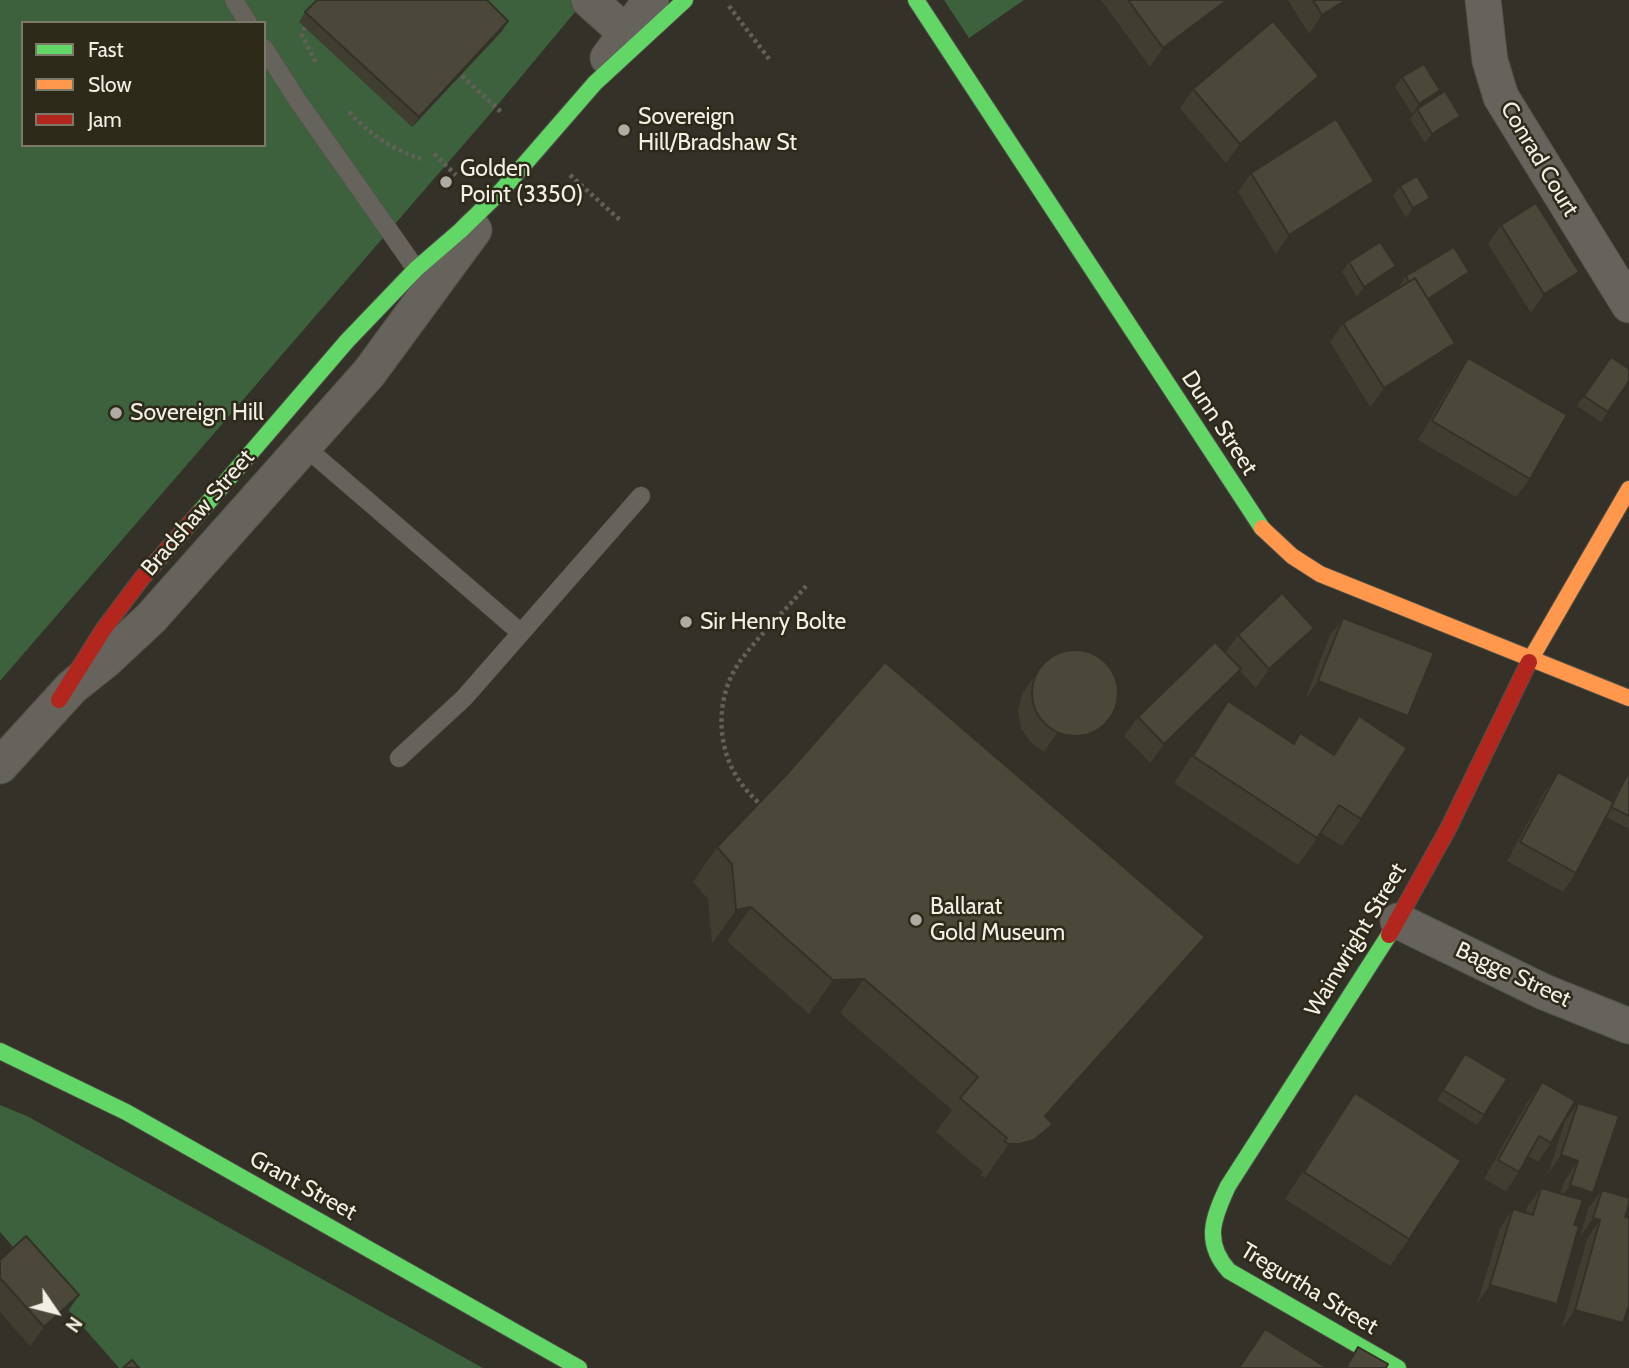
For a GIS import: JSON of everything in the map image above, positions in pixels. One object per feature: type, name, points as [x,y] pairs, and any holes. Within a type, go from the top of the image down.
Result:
[{"type":"street","points":[[589,0],[626,33]]},
{"type":"street","name":"Bradshaw Street","points":[[0,766],[59,700],[151,618],[389,347],[502,190],[575,103],[651,0]]},
{"type":"street","name":"Bradshaw Street","points":[[575,103],[685,0]]},
{"type":"street","name":"Dunn Street","points":[[916,0],[1253,517],[1276,545],[1287,555],[1320,574],[1629,698]]},
{"type":"street","name":"Conrad Court","points":[[1483,0],[1490,61],[1501,97],[1629,305]]},
{"type":"street","name":"Bradshaw Street","points":[[59,700],[118,608],[347,341],[416,269],[502,190]]},
{"type":"street","points":[[276,423],[304,446]]},
{"type":"street","points":[[1531,659],[1629,489]]},
{"type":"street","name":"Wainwright Street","points":[[1211,1238],[1213,1217],[1227,1186],[1398,921],[1448,830],[1531,659]]},
{"type":"street","name":"Bagge Street","points":[[1398,921],[1544,992],[1629,1026]]},
{"type":"street","name":"Grant Street","points":[[0,1051],[126,1112],[579,1368]]},
{"type":"street","name":"Tregurtha Street","points":[[1211,1238],[1218,1259],[1228,1270],[1398,1368]]},
{"type":"lane","points":[[234,0],[247,21]]},
{"type":"lane","points":[[266,51],[416,269]]},
{"type":"lane","points":[[304,446],[521,633]]},
{"type":"lane","points":[[399,758],[464,698],[641,496]]},
{"type":"path","points":[[724,0],[769,59]]},
{"type":"path","points":[[304,27],[302,35],[319,68]]},
{"type":"path","points":[[462,76],[502,113]]},
{"type":"path","points":[[343,106],[374,136],[399,151],[421,159]]},
{"type":"path","points":[[566,172],[621,221]]},
{"type":"path","points":[[764,807],[740,782],[731,765],[721,731],[723,704],[732,676],[741,660],[806,586]]},
{"type":"green space","name":"Sovereign Hill","points":[[0,0],[585,0],[490,114],[0,681]]},
{"type":"green space","points":[[944,0],[1024,0],[969,38]]},
{"type":"green space","points":[[0,1105],[27,1116],[483,1368],[119,1368],[0,1232]]},
{"type":"building","points":[[317,0],[487,0],[508,21],[419,117],[305,12]]},
{"type":"building","points":[[1128,0],[1227,0],[1163,48]]},
{"type":"building","points":[[1313,0],[1346,0],[1322,15]]},
{"type":"building","points":[[1273,21],[1319,76],[1240,144],[1193,89]]},
{"type":"building","points":[[1424,64],[1440,90],[1419,104],[1402,77]]},
{"type":"building","points":[[1445,91],[1460,116],[1432,134],[1417,109]]},
{"type":"building","points":[[1336,119],[1374,181],[1289,235],[1251,173]]},
{"type":"building","points":[[1417,176],[1430,198],[1413,208],[1400,186]]},
{"type":"building","points":[[1536,203],[1579,272],[1544,294],[1501,225]]},
{"type":"building","points":[[1380,242],[1396,266],[1364,287],[1349,262]]},
{"type":"building","points":[[1454,247],[1469,272],[1428,299],[1415,278],[1409,282],[1406,276]]},
{"type":"building","points":[[1415,278],[1455,343],[1384,388],[1343,323]]},
{"type":"building","points":[[1611,357],[1629,369],[1629,381],[1608,412],[1584,396]]},
{"type":"building","points":[[1468,358],[1567,415],[1530,479],[1432,421]]},
{"type":"building","points":[[1282,593],[1314,628],[1269,669],[1238,635]]},
{"type":"building","points":[[1343,618],[1434,653],[1408,716],[1318,681]]},
{"type":"building","points":[[1215,642],[1241,669],[1164,744],[1138,717]]},
{"type":"building","points":[[1067,650],[1083,650],[1106,662],[1115,676],[1118,693],[1115,710],[1106,724],[1083,736],[1067,736],[1051,729],[1039,717],[1032,701],[1032,685],[1039,669],[1051,657]]},
{"type":"building","name":"Ballarat Gold Museum","points":[[885,662],[1205,937],[1045,1116],[1053,1124],[1034,1140],[1020,1144],[1004,1141],[1007,1138],[960,1098],[978,1077],[864,979],[833,980],[751,907],[736,910],[732,864],[717,847],[788,773]]},
{"type":"building","points":[[1228,701],[1294,744],[1300,733],[1334,755],[1359,716],[1407,748],[1361,819],[1339,805],[1317,838],[1193,756]]},
{"type":"building","points":[[1629,771],[1629,816],[1611,807]]},
{"type":"building","points":[[1558,772],[1614,802],[1576,873],[1520,842]]},
{"type":"building","points":[[1465,1054],[1507,1079],[1484,1115],[1443,1090]]},
{"type":"building","points":[[1542,1082],[1575,1101],[1551,1143],[1539,1136],[1519,1172],[1498,1160]]},
{"type":"building","points":[[1355,1093],[1461,1161],[1409,1239],[1304,1172]]},
{"type":"building","points":[[1578,1103],[1619,1116],[1593,1193],[1570,1185],[1578,1161],[1561,1155]]},
{"type":"building","points":[[1541,1188],[1583,1200],[1574,1225],[1579,1226],[1557,1304],[1490,1285],[1513,1209],[1533,1215]]},
{"type":"building","points":[[1602,1190],[1629,1198],[1625,1217],[1629,1218],[1629,1308],[1623,1323],[1575,1310],[1600,1220],[1593,1218]]},
{"type":"building","points":[[26,1236],[79,1295],[44,1327],[0,1278],[0,1260]]},
{"type":"building","points":[[1265,1329],[1327,1368],[1239,1368]]},
{"type":"building","points":[[1358,1347],[1388,1364],[1386,1368],[1346,1368]]},
{"type":"building","points":[[132,1360],[139,1368],[123,1368]]},
{"type":"traffic: fast","points":[[199,513],[347,341],[416,269],[502,190],[595,83],[685,0]]},
{"type":"traffic: fast","points":[[916,0],[1262,528]]},
{"type":"traffic: fast","points":[[1389,935],[1228,1186],[1215,1219],[1213,1240],[1229,1271],[1398,1368]]},
{"type":"traffic: fast","points":[[0,1051],[126,1112],[579,1368]]},
{"type":"traffic: slow","points":[[1529,662],[1629,489]]},
{"type":"traffic: slow","points":[[1262,528],[1292,556],[1320,574],[1629,698]]},
{"type":"traffic: jam","points":[[59,700],[103,630],[142,578],[199,513]]},
{"type":"traffic: jam","points":[[1389,935],[1448,829],[1529,662]]},
{"type":"place","name":"Sovereign Hill/Bradshaw St","points":[[624,130]]},
{"type":"place","name":"Golden Point (3350)","points":[[446,182]]},
{"type":"place","name":"Sovereign Hill","points":[[116,413]]},
{"type":"place","name":"Sir Henry Bolte","points":[[686,622]]},
{"type":"place","name":"Ballarat Gold Museum","points":[[916,920]]}]
